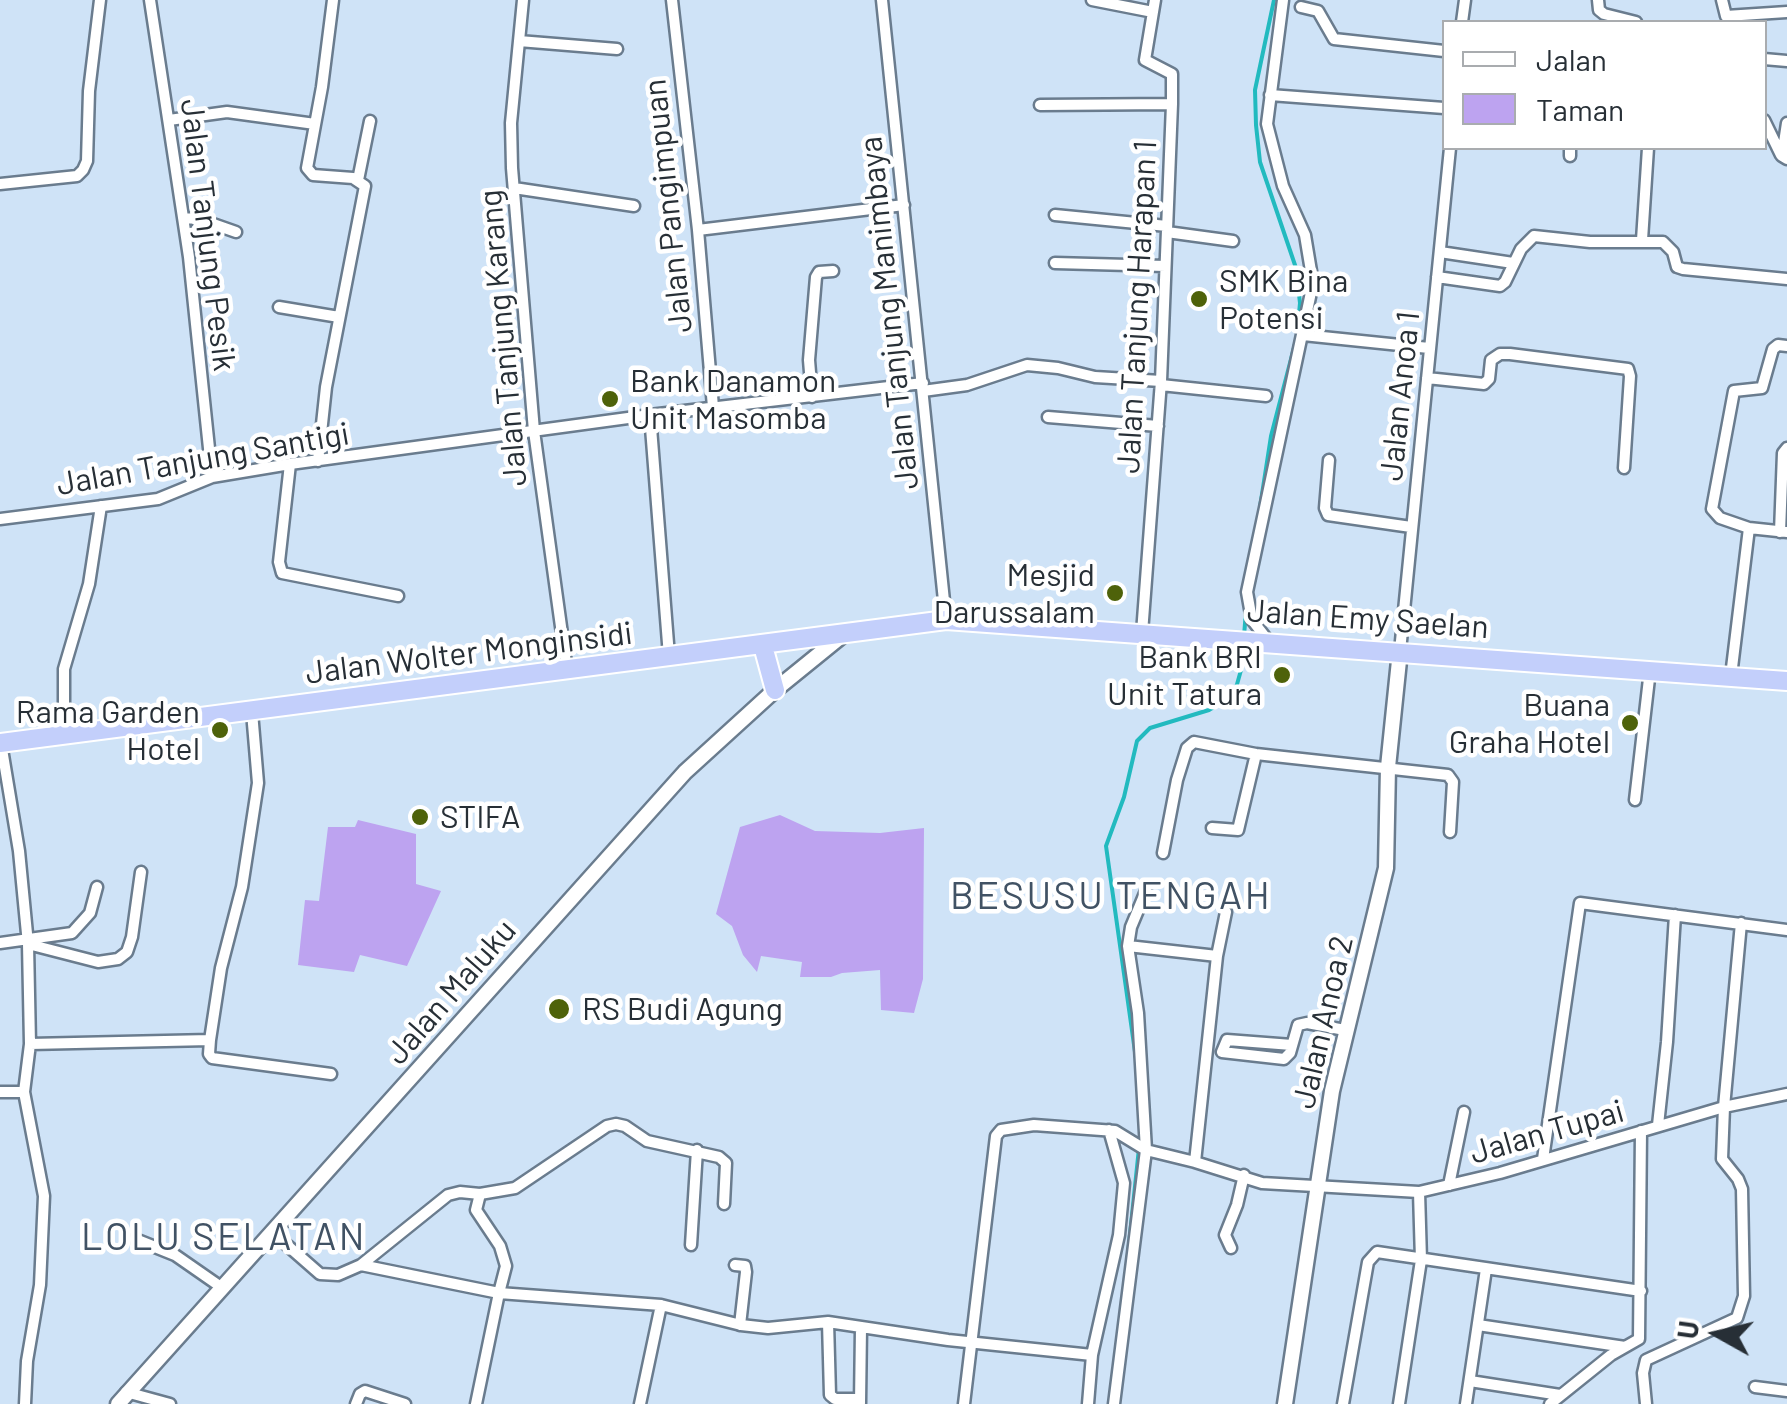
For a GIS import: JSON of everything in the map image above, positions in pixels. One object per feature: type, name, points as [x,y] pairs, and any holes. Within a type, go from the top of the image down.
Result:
[{"type":"highway","name":"Jalan Emy Saelan","points":[[946,620],[1787,681]]},
{"type":"highway","name":"Jalan Wolter Monginsidi","points":[[0,743],[946,620]]},
{"type":"highway","points":[[763,646],[775,690]]},
{"type":"main road","name":"Jalan Maluku","points":[[122,1398],[411,1080],[634,826],[708,749],[844,634]]},
{"type":"main road","name":"Jalan Anoa 2","points":[[1285,1404],[1316,1188],[1345,1030],[1386,868],[1388,767],[1400,650]]},
{"type":"street","points":[[0,184],[77,176],[83,170],[100,0]]},
{"type":"street","name":"Jalan Tanjung Pesik","points":[[150,0],[183,218],[212,477]]},
{"type":"street","points":[[318,461],[326,387],[365,186],[358,180],[309,172],[307,168],[333,0]]},
{"type":"street","name":"Jalan Tanjung Karang","points":[[523,0],[511,123],[514,188],[534,431],[567,670]]},
{"type":"street","name":"Jalan Pangimpuan","points":[[672,0],[713,407]]},
{"type":"street","name":"Jalan Tanjung Manimbaya","points":[[882,0],[946,620]]},
{"type":"street","points":[[1092,0],[1154,6]]},
{"type":"street","points":[[1266,643],[1252,620],[1246,597],[1312,278],[1302,226],[1283,186],[1267,124],[1283,0]]},
{"type":"street","points":[[1598,0],[1603,18]]},
{"type":"street","points":[[1722,0],[1726,19],[1787,12]]},
{"type":"street","name":"Jalan Tanjung Harapan 1","points":[[1142,633],[1161,383],[1172,104],[1172,74],[1145,60],[1154,6]]},
{"type":"street","points":[[1300,7],[1318,11],[1334,39],[1442,51]]},
{"type":"street","points":[[518,42],[617,49]]},
{"type":"street","points":[[1270,95],[1442,108]]},
{"type":"street","points":[[1040,104],[1172,104]]},
{"type":"street","points":[[169,120],[227,112],[315,124]]},
{"type":"street","points":[[358,180],[370,121]]},
{"type":"street","points":[[1784,157],[1787,123]]},
{"type":"street","points":[[1767,126],[1784,157]]},
{"type":"street","name":"Jalan Anoa 1","points":[[1400,650],[1450,150]]},
{"type":"street","points":[[1642,240],[1648,150]]},
{"type":"street","points":[[514,188],[634,206]]},
{"type":"street","points":[[698,230],[904,205]]},
{"type":"street","points":[[1055,215],[1233,241]]},
{"type":"street","points":[[183,218],[199,218],[236,232]]},
{"type":"street","points":[[1437,278],[1500,286],[1521,249],[1534,236],[1667,244],[1678,267],[1683,269],[1787,279]]},
{"type":"street","points":[[1440,252],[1514,263]]},
{"type":"street","points":[[1054,263],[1165,266]]},
{"type":"street","points":[[812,397],[809,360],[816,277],[819,272],[833,271]]},
{"type":"street","points":[[279,306],[339,317]]},
{"type":"street","points":[[1303,335],[1429,348]]},
{"type":"street","points":[[1787,346],[1774,349],[1762,388],[1734,391],[1712,509],[1720,518],[1749,528],[1784,532],[1783,454],[1787,448]]},
{"type":"street","points":[[1427,378],[1484,384],[1491,360],[1510,354],[1628,369],[1624,468]]},
{"type":"street","points":[[534,431],[713,407],[967,385],[1027,365],[1095,378],[1266,396]]},
{"type":"street","points":[[650,415],[670,658]]},
{"type":"street","points":[[1048,417],[1158,426]]},
{"type":"street","name":"Jalan Tanjung Santigi","points":[[0,519],[158,499],[212,477],[290,464],[534,431]]},
{"type":"street","points":[[1328,460],[1328,516],[1411,527]]},
{"type":"street","points":[[290,464],[278,562],[282,573],[398,596]]},
{"type":"street","points":[[64,735],[63,678],[89,584],[102,506]]},
{"type":"street","points":[[1731,676],[1749,528]]},
{"type":"street","points":[[1635,800],[1650,670]]},
{"type":"street","points":[[252,712],[258,783],[242,887],[221,968],[209,1054],[212,1058],[331,1074]]},
{"type":"street","points":[[0,743],[20,851],[28,942],[30,1044],[24,1092],[44,1196],[40,1284],[26,1361],[25,1404]]},
{"type":"street","points":[[1163,853],[1177,780],[1190,744],[1442,773],[1452,777],[1450,832]]},
{"type":"street","points":[[1212,828],[1238,830],[1256,754]]},
{"type":"street","points":[[0,943],[28,942],[98,962],[118,960],[127,952],[132,938],[141,872]]},
{"type":"street","points":[[28,942],[39,936],[64,936],[78,930],[90,913],[98,887]]},
{"type":"street","points":[[1114,1404],[1146,1150],[1138,1013],[1128,946],[1131,927],[1146,891]]},
{"type":"street","points":[[1543,1159],[1580,903],[1787,930]]},
{"type":"street","points":[[1195,1162],[1226,912]]},
{"type":"street","points":[[1658,1125],[1675,915]]},
{"type":"street","points":[[1646,1404],[1646,1360],[1737,1318],[1746,1284],[1742,1189],[1722,1159],[1742,924]]},
{"type":"street","points":[[1128,946],[1218,956]]},
{"type":"street","points":[[1292,1045],[1226,1040],[1222,1052],[1284,1059],[1292,1045],[1294,1030],[1302,1023],[1345,1030]]},
{"type":"street","points":[[30,1044],[210,1040]]},
{"type":"street","points":[[0,1092],[24,1092]]},
{"type":"street","name":"Jalan Tupai","points":[[1112,1130],[1146,1150],[1262,1183],[1420,1192],[1658,1125],[1787,1094]]},
{"type":"street","points":[[1449,1186],[1464,1112]]},
{"type":"street","points":[[964,1404],[996,1136],[1012,1126],[1034,1125],[1112,1130],[1124,1183],[1119,1234],[1092,1355],[1088,1404]]},
{"type":"street","points":[[272,1232],[320,1274],[338,1275],[361,1265],[430,1208],[456,1192],[480,1194],[514,1188],[607,1126],[625,1126],[647,1141],[719,1157],[726,1163],[724,1204]]},
{"type":"street","points":[[1550,1404],[1611,1355],[1639,1340],[1641,1132]]},
{"type":"street","points":[[691,1246],[697,1150]]},
{"type":"street","points":[[1230,1248],[1225,1236],[1244,1175]]},
{"type":"street","points":[[456,1192],[476,1210],[500,1246],[506,1266],[476,1404]]},
{"type":"street","points":[[1399,1404],[1421,1260],[1420,1192]]},
{"type":"street","points":[[476,1210],[480,1194]]},
{"type":"street","points":[[135,1239],[175,1254],[221,1287]]},
{"type":"street","points":[[1343,1404],[1370,1257],[1377,1252],[1641,1291]]},
{"type":"street","points":[[361,1265],[499,1293],[662,1305],[740,1325],[768,1328],[828,1322],[974,1344],[1092,1355]]},
{"type":"street","points":[[735,1265],[745,1266],[740,1325]]},
{"type":"street","points":[[1466,1404],[1486,1269]]},
{"type":"street","points":[[640,1404],[662,1305]]},
{"type":"street","points":[[828,1322],[830,1395],[835,1399],[860,1401],[861,1328]]},
{"type":"street","points":[[1478,1325],[1626,1347]]},
{"type":"street","points":[[1470,1381],[1560,1395]]},
{"type":"street","points":[[1754,1387],[1787,1391]]},
{"type":"street","points":[[356,1404],[365,1390],[405,1404]]},
{"type":"street","points":[[122,1398],[170,1404]]},
{"type":"green space","points":[[780,815],[815,831],[880,833],[924,828],[923,979],[914,1013],[881,1010],[880,970],[800,977],[802,962],[761,956],[757,972],[743,955],[732,926],[716,914],[740,827]]},
{"type":"green space","points":[[358,820],[416,834],[416,884],[441,891],[407,966],[360,955],[354,972],[298,965],[305,900],[319,901],[328,827],[355,827]]},
{"type":"waterway","points":[[1260,507],[1271,436],[1297,336],[1300,303],[1296,268],[1260,162],[1256,125],[1255,90],[1274,0]]},
{"type":"waterway","points":[[1244,636],[1246,611]]},
{"type":"waterway","points":[[1136,1059],[1106,846],[1124,797],[1137,741],[1150,728],[1209,710],[1234,695],[1244,645]]},
{"type":"waterway","points":[[1126,1273],[1139,1148]]},
{"type":"place","name":"SMK Bina Potensi","points":[[1199,299]]},
{"type":"place","name":"Bank Danamon Unit Masomba","points":[[610,399]]},
{"type":"place","name":"Mesjid Darussalam","points":[[1115,593]]},
{"type":"place","name":"Bank BRI Unit Tatura","points":[[1282,675]]},
{"type":"place","name":"Buana Graha Hotel","points":[[1630,723]]},
{"type":"place","name":"Rama Garden Hotel","points":[[220,730]]},
{"type":"place","name":"STIFA","points":[[420,817]]},
{"type":"place","name":"RS Budi Agung","points":[[559,1009]]},
{"type":"district","name":"BESUSU TENGAH","points":[[1111,896]]},
{"type":"district","name":"LOLU SELATAN","points":[[224,1237]]}]
